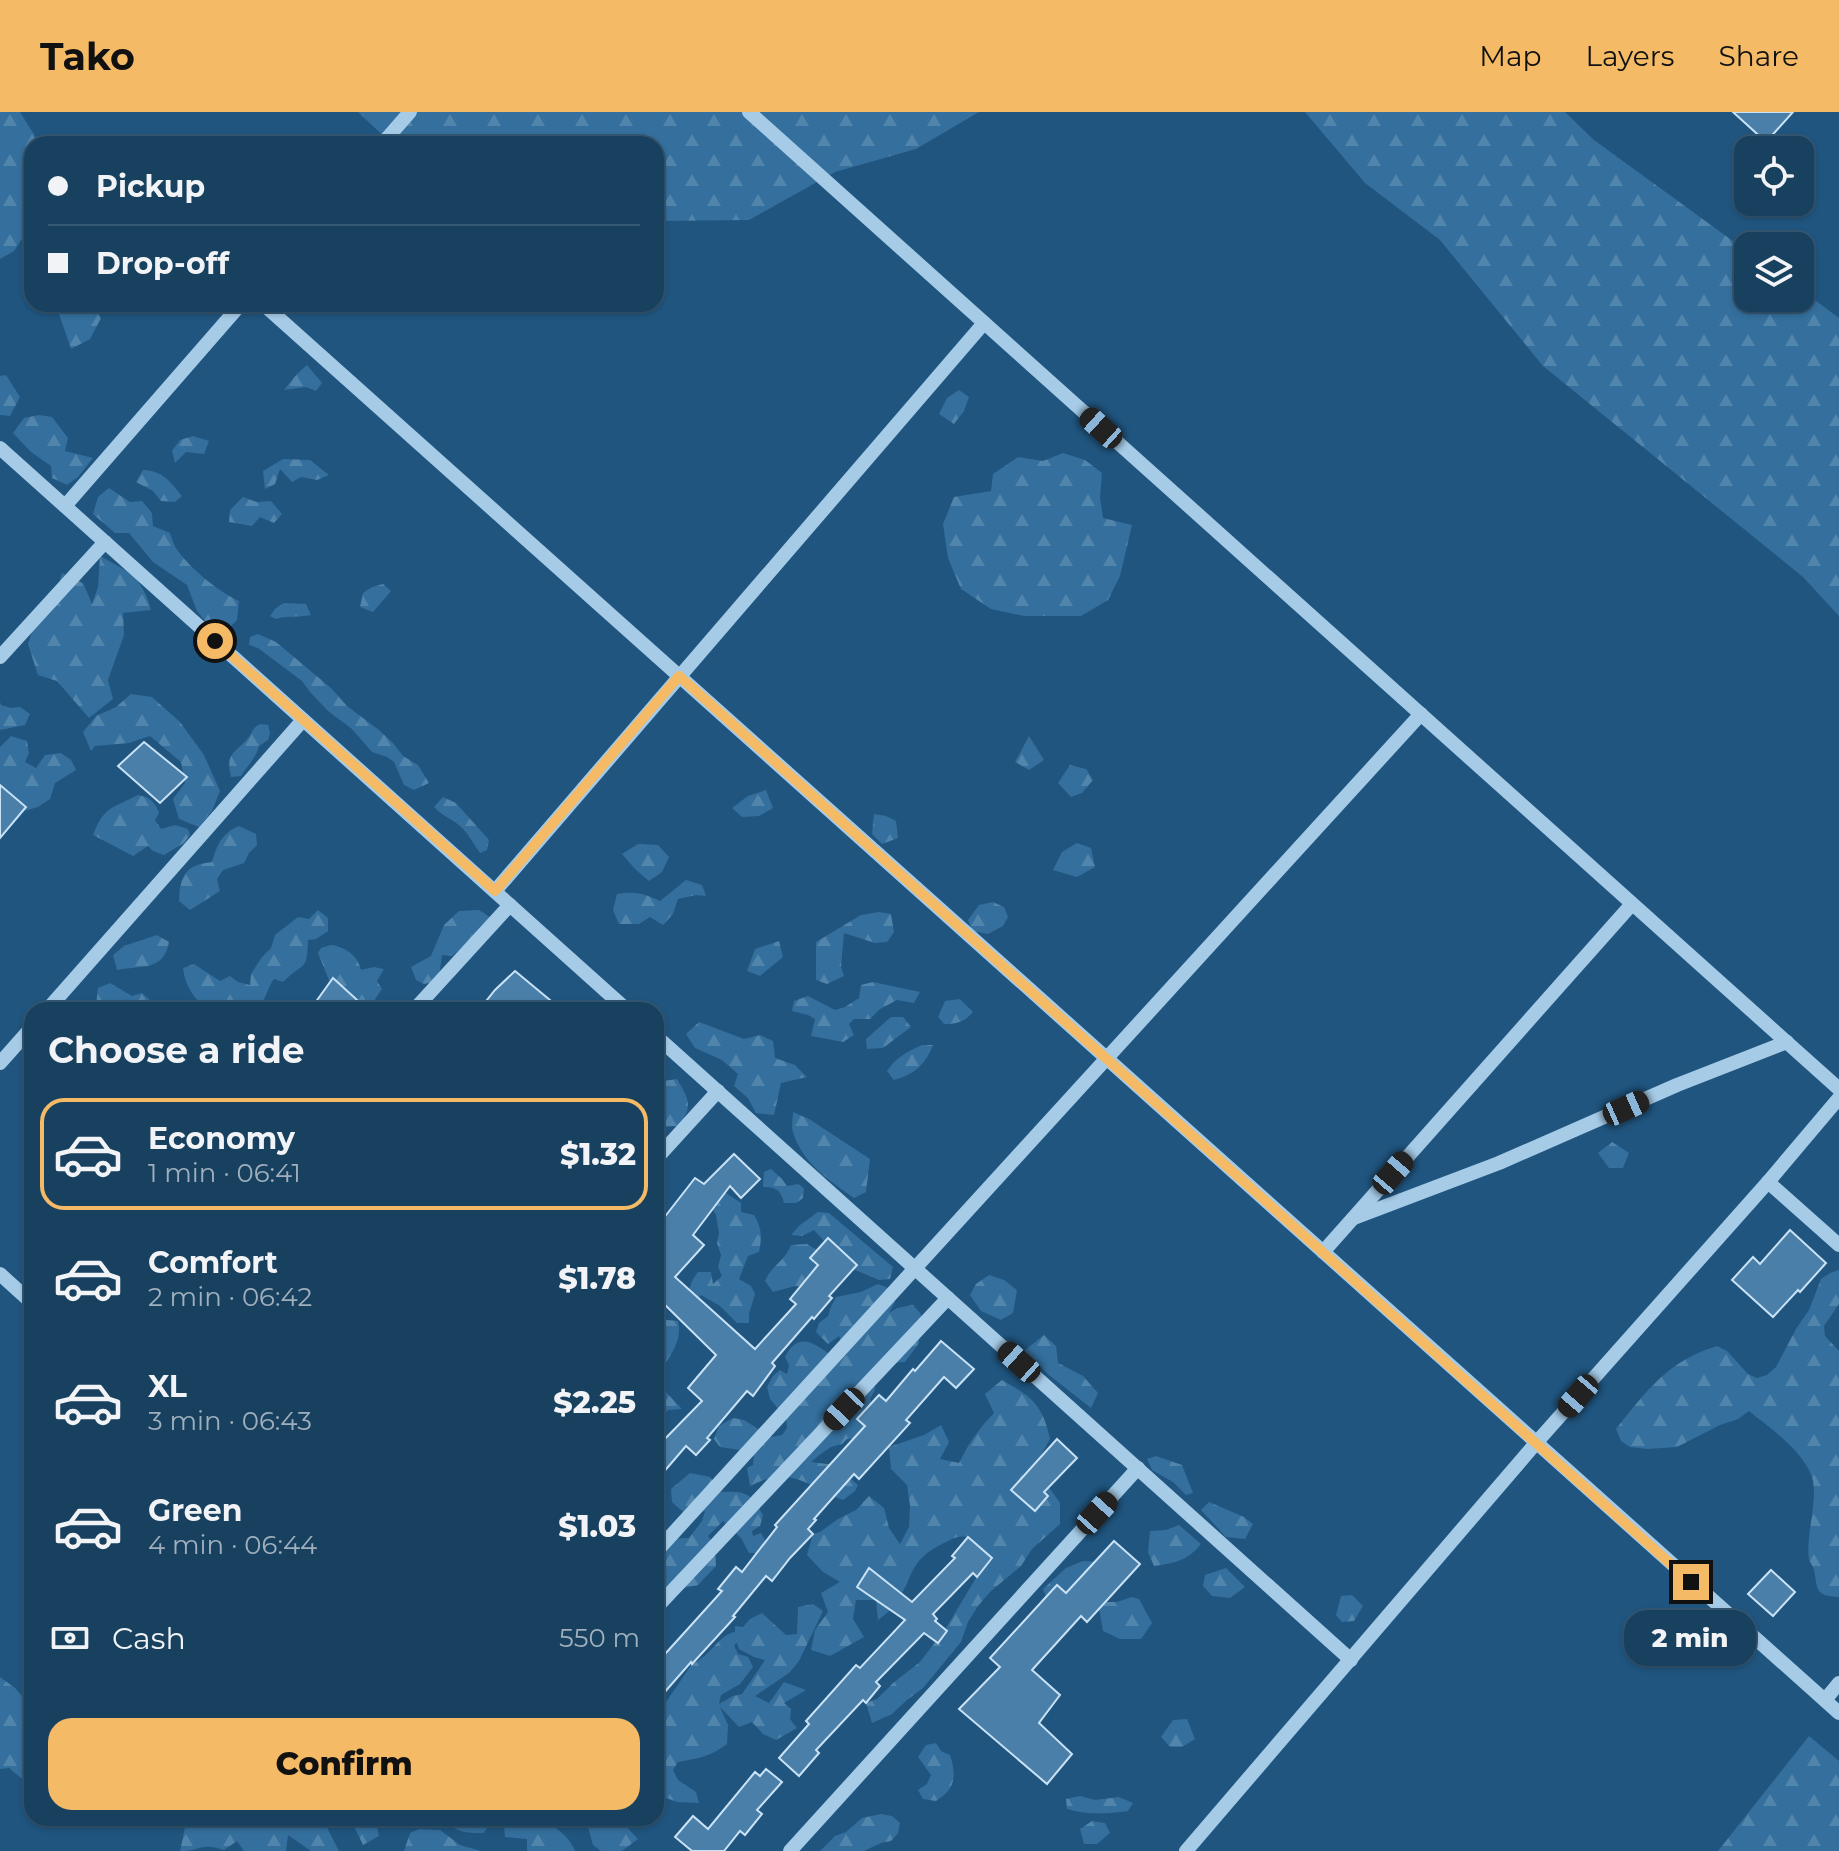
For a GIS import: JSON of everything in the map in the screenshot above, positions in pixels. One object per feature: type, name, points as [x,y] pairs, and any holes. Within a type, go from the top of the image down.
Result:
[{"type":"street","points":[[389,136],[410,112]]},
{"type":"street","points":[[749,112],[1839,1089]]},
{"type":"street","points":[[65,506],[234,312]]},
{"type":"street","points":[[272,312],[1839,1713]]},
{"type":"street","points":[[495,891],[984,323]]},
{"type":"street","points":[[0,448],[618,1002]]},
{"type":"street","points":[[0,657],[105,542]]},
{"type":"street","points":[[664,1543],[1421,714]]},
{"type":"street","points":[[54,1002],[303,720]]},
{"type":"street","points":[[1323,1252],[1632,904]]},
{"type":"street","points":[[421,1002],[510,905]]},
{"type":"street","points":[[0,1063],[24,1036]]},
{"type":"street","points":[[1354,1218],[1499,1163],[1677,1085],[1787,1042]]},
{"type":"street","points":[[664,1043],[1351,1660]]},
{"type":"street","points":[[664,1150],[718,1091]]},
{"type":"street","points":[[1186,1851],[1536,1443],[1839,1098]]},
{"type":"street","points":[[1768,1182],[1839,1245]]},
{"type":"street","points":[[0,1274],[24,1296]]},
{"type":"street","points":[[664,1600],[948,1298]]},
{"type":"street","points":[[790,1851],[1138,1468]]},
{"type":"street","points":[[1825,1700],[1839,1683]]},
{"type":"green space","points":[[0,112],[20,112],[35,136],[24,136],[24,235],[14,251],[0,259]]},
{"type":"green space","points":[[358,112],[979,112],[916,149],[835,172],[749,220],[664,221],[664,136],[384,136]]},
{"type":"green space","points":[[1305,112],[1565,112],[1594,140],[1734,242],[1734,312],[1814,312],[1814,299],[1839,318],[1839,616],[1803,577],[1543,366],[1440,240],[1365,183]]},
{"type":"green space","points":[[58,312],[98,312],[101,318],[90,339],[71,349]]},
{"type":"green space","points":[[307,365],[322,383],[316,391],[306,387],[284,390],[297,374]]},
{"type":"green space","points":[[6,375],[20,397],[10,416],[0,415],[0,376]]},
{"type":"green space","points":[[959,390],[969,397],[964,411],[954,424],[939,414],[947,398]]},
{"type":"green space","points":[[39,415],[52,417],[68,438],[65,451],[93,458],[67,485],[52,478],[51,466],[31,452],[13,433],[24,418]]},
{"type":"green space","points":[[193,436],[209,441],[204,454],[186,452],[175,463],[172,451],[180,440]]},
{"type":"green space","points":[[1063,453],[1085,460],[1102,473],[1100,498],[1103,518],[1132,525],[1120,576],[1108,600],[1081,616],[1024,616],[991,609],[961,589],[948,558],[943,524],[954,497],[991,491],[993,474],[1018,457],[1043,461]]},
{"type":"green space","points":[[283,459],[310,460],[329,475],[317,480],[301,477],[292,482],[280,469],[275,484],[265,489],[263,471]]},
{"type":"green space","points":[[143,470],[161,475],[182,496],[175,502],[161,501],[153,491],[136,482]]},
{"type":"green space","points":[[109,488],[130,502],[142,501],[152,513],[153,526],[170,533],[177,549],[190,565],[214,586],[239,601],[237,620],[228,629],[208,625],[197,611],[187,585],[153,562],[129,533],[115,533],[93,514],[98,497]]},
{"type":"green space","points":[[243,497],[257,502],[271,501],[282,514],[274,523],[260,517],[252,526],[229,522],[230,510]]},
{"type":"green space","points":[[100,556],[133,576],[143,589],[151,610],[123,613],[124,635],[108,680],[113,699],[89,718],[57,681],[38,675],[28,644],[36,620],[55,597],[62,573],[83,583],[92,604],[98,587]]},
{"type":"green space","points":[[383,584],[391,591],[373,612],[360,607],[363,593]]},
{"type":"green space","points":[[284,603],[306,604],[311,615],[276,619],[270,616]]},
{"type":"green space","points":[[258,634],[276,642],[331,688],[347,706],[393,743],[403,756],[418,765],[429,783],[414,790],[404,785],[394,762],[372,752],[352,729],[328,711],[302,681],[258,648],[249,645],[250,637]]},
{"type":"green space","points":[[131,694],[152,697],[180,722],[204,755],[220,791],[212,811],[199,827],[179,819],[173,799],[185,783],[181,762],[150,736],[129,743],[95,746],[91,751],[83,732],[96,716],[116,707]]},
{"type":"green space","points":[[0,702],[11,708],[20,707],[30,714],[25,725],[0,730]]},
{"type":"green space","points":[[260,724],[268,725],[268,740],[259,746],[241,776],[231,777],[229,763],[232,754]]},
{"type":"green space","points":[[11,736],[27,741],[29,753],[25,762],[36,768],[45,755],[61,753],[71,760],[76,770],[55,783],[50,799],[38,807],[17,813],[0,809],[0,747]]},
{"type":"green space","points":[[1029,736],[1044,760],[1029,770],[1015,762]]},
{"type":"green space","points":[[1070,765],[1086,769],[1093,780],[1082,793],[1071,797],[1058,783]]},
{"type":"green space","points":[[766,790],[773,808],[759,816],[742,817],[732,808],[748,796]]},
{"type":"green space","points":[[138,795],[156,806],[159,813],[155,820],[161,829],[175,825],[188,829],[190,835],[184,843],[164,855],[148,846],[133,856],[93,835],[105,813]]},
{"type":"green space","points":[[443,797],[456,803],[489,840],[487,850],[480,853],[463,829],[434,807]]},
{"type":"green space","points":[[874,814],[896,821],[898,838],[882,844],[872,834]]},
{"type":"green space","points":[[239,826],[256,834],[257,845],[244,863],[223,870],[217,879],[220,891],[190,910],[179,901],[183,878],[190,869],[212,862],[221,840]]},
{"type":"green space","points":[[1077,843],[1091,848],[1095,867],[1077,877],[1053,870],[1062,852]]},
{"type":"green space","points":[[638,844],[658,845],[669,857],[662,872],[649,881],[622,854]]},
{"type":"green space","points":[[686,880],[702,885],[706,896],[678,899],[673,914],[663,925],[650,917],[639,924],[619,924],[613,910],[617,894],[639,893],[660,901]]},
{"type":"green space","points":[[993,902],[1004,907],[1008,917],[1003,926],[988,934],[972,931],[968,920],[979,905]]},
{"type":"green space","points":[[318,910],[328,918],[328,931],[308,940],[307,958],[303,966],[283,982],[274,979],[262,1002],[200,1002],[194,995],[183,968],[194,964],[220,981],[230,976],[250,985],[251,974],[271,948],[275,935],[298,917],[309,919]]},
{"type":"green space","points":[[479,910],[490,917],[475,937],[452,956],[442,955],[440,971],[433,982],[424,984],[416,980],[411,967],[431,956],[444,925],[459,911]]},
{"type":"green space","points":[[891,914],[894,932],[887,942],[875,943],[844,933],[841,967],[844,976],[827,984],[816,980],[816,942],[861,915]]},
{"type":"green space","points":[[157,935],[169,942],[162,958],[150,965],[117,970],[113,955],[124,946]]},
{"type":"green space","points":[[779,941],[783,957],[760,976],[747,971],[755,949]]},
{"type":"green space","points":[[331,945],[341,948],[357,960],[361,970],[374,967],[384,969],[377,981],[382,989],[375,999],[377,1002],[344,1002],[331,985],[318,953],[321,948]]},
{"type":"green space","points":[[873,982],[920,992],[914,1003],[897,1000],[880,1009],[870,1019],[854,1019],[849,1024],[854,1035],[843,1042],[811,1036],[815,1019],[792,1011],[794,1001],[808,996],[835,1010],[845,1007],[859,998],[861,985]]},
{"type":"green space","points":[[110,983],[132,996],[142,993],[152,1002],[96,1002],[98,988]]},
{"type":"green space","points":[[960,999],[973,1012],[960,1022],[944,1024],[938,1017],[945,1001]]},
{"type":"green space","points":[[891,1017],[903,1017],[911,1027],[883,1048],[867,1049],[866,1039]]},
{"type":"green space","points":[[699,1022],[744,1039],[760,1035],[773,1041],[775,1058],[795,1065],[807,1077],[781,1083],[774,1115],[756,1113],[748,1098],[734,1086],[738,1074],[722,1060],[695,1048],[686,1034]]},
{"type":"green space","points":[[922,1045],[933,1045],[923,1063],[908,1075],[894,1080],[887,1071],[890,1066],[902,1055]]},
{"type":"green space","points":[[677,1079],[687,1098],[686,1114],[677,1126],[664,1126],[664,1081]]},
{"type":"green space","points":[[793,1112],[870,1159],[866,1192],[854,1198],[810,1162],[793,1132]]},
{"type":"green space","points":[[1612,1142],[1629,1153],[1623,1168],[1609,1168],[1598,1153]]},
{"type":"green space","points":[[771,1169],[787,1186],[798,1184],[804,1188],[803,1198],[796,1203],[784,1203],[778,1190],[763,1187],[764,1172]]},
{"type":"green space","points":[[720,1189],[741,1203],[741,1212],[754,1215],[760,1228],[759,1252],[748,1256],[739,1279],[751,1286],[755,1294],[749,1323],[737,1323],[720,1306],[701,1295],[690,1309],[690,1289],[698,1272],[711,1272],[713,1284],[722,1276],[718,1267],[721,1255],[717,1243],[716,1215],[710,1205]]},
{"type":"green space","points":[[818,1212],[829,1213],[893,1267],[890,1279],[879,1280],[848,1267],[814,1230],[802,1236],[791,1235]]},
{"type":"green space","points":[[807,1244],[827,1256],[810,1288],[795,1286],[773,1292],[765,1281],[771,1271],[791,1245]]},
{"type":"green space","points":[[1839,1270],[1839,1304],[1824,1326],[1825,1336],[1839,1351],[1839,1597],[1821,1593],[1809,1559],[1814,1491],[1810,1472],[1791,1446],[1749,1411],[1677,1447],[1630,1447],[1621,1441],[1616,1429],[1660,1378],[1700,1352],[1717,1346],[1727,1351],[1748,1374],[1757,1378],[1767,1375],[1776,1367],[1809,1310],[1821,1279]]},
{"type":"green space","points":[[989,1275],[1004,1280],[1017,1290],[1013,1313],[1001,1320],[981,1311],[970,1295],[976,1284]]},
{"type":"green space","points":[[878,1284],[888,1288],[895,1302],[889,1313],[913,1305],[921,1314],[919,1343],[905,1362],[882,1363],[872,1373],[875,1390],[870,1399],[874,1409],[863,1438],[847,1439],[811,1462],[835,1465],[858,1485],[855,1491],[843,1500],[788,1477],[777,1477],[750,1486],[747,1468],[753,1465],[754,1454],[720,1447],[714,1439],[719,1426],[733,1418],[744,1420],[771,1437],[782,1435],[787,1428],[786,1418],[770,1399],[767,1387],[780,1370],[787,1374],[789,1365],[785,1357],[791,1348],[804,1341],[818,1346],[839,1361],[847,1354],[839,1336],[828,1344],[816,1332],[819,1323],[828,1316],[836,1297],[861,1292]]},
{"type":"green space","points":[[664,1320],[678,1321],[679,1333],[664,1365]]},
{"type":"green space","points":[[1044,1335],[1056,1346],[1058,1363],[1083,1376],[1098,1393],[1091,1408],[1024,1351]]},
{"type":"green space","points":[[1002,1380],[1029,1397],[1044,1418],[1050,1439],[1036,1469],[1060,1503],[1060,1524],[978,1606],[961,1642],[923,1688],[892,1714],[872,1723],[866,1703],[877,1699],[920,1662],[946,1628],[979,1573],[968,1537],[952,1539],[923,1557],[893,1607],[878,1620],[876,1600],[856,1600],[853,1619],[864,1637],[830,1656],[811,1650],[815,1630],[828,1612],[821,1593],[840,1582],[823,1572],[807,1555],[813,1534],[856,1510],[869,1496],[884,1508],[889,1528],[900,1544],[909,1527],[910,1506],[907,1485],[891,1469],[889,1447],[924,1435],[941,1425],[949,1442],[940,1459],[959,1463],[994,1413],[985,1394]]},
{"type":"green space","points":[[664,1390],[682,1409],[668,1410],[664,1415]]},
{"type":"green space","points":[[1156,1456],[1182,1465],[1193,1493],[1186,1495],[1173,1482],[1152,1470],[1147,1459]]},
{"type":"green space","points":[[690,1473],[710,1477],[721,1492],[747,1495],[763,1515],[760,1526],[752,1531],[753,1536],[761,1533],[768,1545],[762,1553],[749,1553],[741,1538],[723,1521],[708,1536],[715,1546],[716,1566],[698,1585],[679,1589],[664,1607],[664,1539],[689,1538],[702,1521],[705,1511],[694,1514],[681,1510],[672,1502],[671,1489]]},
{"type":"green space","points":[[1209,1502],[1253,1524],[1245,1539],[1226,1537],[1201,1510]]},
{"type":"green space","points":[[1179,1525],[1201,1544],[1180,1560],[1154,1566],[1148,1552],[1150,1531]]},
{"type":"green space","points":[[1083,1561],[1104,1562],[1051,1609],[1043,1589],[1066,1568]]},
{"type":"green space","points":[[1226,1568],[1245,1587],[1230,1598],[1212,1596],[1203,1586],[1205,1575]]},
{"type":"green space","points":[[1352,1595],[1363,1606],[1354,1621],[1342,1622],[1336,1615],[1341,1596]]},
{"type":"green space","points":[[1132,1597],[1139,1599],[1152,1623],[1141,1639],[1120,1639],[1103,1631],[1098,1602],[1117,1602]]},
{"type":"green space","points":[[813,1604],[823,1611],[799,1661],[789,1673],[755,1696],[769,1703],[784,1682],[806,1690],[784,1703],[791,1709],[790,1719],[797,1728],[776,1740],[763,1734],[752,1722],[739,1727],[720,1707],[728,1725],[727,1744],[710,1754],[678,1762],[673,1770],[678,1780],[696,1792],[699,1803],[677,1802],[664,1797],[664,1705],[692,1664],[724,1637],[735,1632],[735,1626],[743,1627],[762,1613],[786,1635],[797,1634],[798,1607]],"holes":[[[737,1643],[739,1649],[765,1660],[742,1694],[719,1704],[721,1695],[740,1684],[753,1667],[748,1657],[738,1654],[734,1645]]]},
{"type":"green space","points":[[0,1677],[24,1698],[24,1780],[9,1768],[0,1769]]},
{"type":"green space","points":[[1187,1719],[1195,1739],[1182,1747],[1170,1747],[1161,1737],[1173,1720]]},
{"type":"green space","points":[[1809,1736],[1839,1761],[1839,1851],[1718,1851]]},
{"type":"green space","points":[[936,1743],[941,1751],[950,1755],[954,1776],[951,1787],[936,1801],[923,1799],[918,1790],[927,1784],[931,1775],[918,1757],[926,1745]]},
{"type":"green space","points":[[1080,1796],[1095,1800],[1119,1797],[1133,1803],[1128,1811],[1112,1813],[1067,1809],[1066,1799]]},
{"type":"green space","points":[[881,1814],[892,1816],[900,1823],[898,1833],[891,1841],[864,1851],[820,1851],[835,1836],[846,1832],[862,1818]]},
{"type":"green space","points":[[1092,1821],[1105,1823],[1110,1833],[1097,1844],[1084,1844],[1080,1829]]},
{"type":"green space","points":[[185,1826],[326,1826],[339,1851],[311,1851],[288,1835],[286,1851],[244,1851],[237,1841],[224,1850],[206,1847],[180,1851]]},
{"type":"green space","points":[[354,1826],[377,1826],[379,1836],[363,1845]]},
{"type":"green space","points":[[453,1826],[489,1826],[483,1833]]},
{"type":"green space","points":[[504,1826],[552,1826],[566,1836],[575,1851],[527,1851],[527,1839],[505,1837]]},
{"type":"green space","points":[[575,1826],[626,1826],[638,1839],[622,1851],[601,1851],[593,1845],[588,1827]]},
{"type":"green space","points":[[419,1829],[440,1830],[460,1845],[481,1851],[404,1851],[410,1833]]},
{"type":"building","points":[[1733,112],[1793,112],[1771,136],[1759,136]]},
{"type":"building","points":[[144,742],[187,777],[160,803],[118,766]]},
{"type":"building","points":[[0,785],[26,807],[0,838]]},
{"type":"building","points":[[515,971],[552,1002],[485,1002]]},
{"type":"building","points":[[333,978],[359,1002],[316,1002]]},
{"type":"building","points":[[734,1154],[760,1179],[741,1198],[730,1186],[693,1235],[704,1245],[675,1277],[755,1349],[796,1304],[790,1299],[818,1265],[810,1258],[828,1238],[857,1265],[829,1296],[832,1298],[814,1319],[812,1317],[772,1363],[775,1366],[753,1396],[747,1391],[696,1455],[686,1446],[664,1472],[664,1440],[702,1401],[688,1388],[716,1355],[664,1304],[664,1218],[695,1178],[704,1184]]},
{"type":"building","points":[[1790,1230],[1826,1263],[1773,1317],[1732,1280],[1753,1257],[1760,1264]]},
{"type":"building","points":[[941,1341],[974,1369],[956,1388],[944,1377],[906,1420],[910,1423],[859,1479],[854,1474],[814,1519],[808,1529],[813,1534],[772,1581],[766,1576],[735,1617],[664,1693],[664,1655],[722,1591],[718,1589],[736,1567],[742,1572],[777,1527],[775,1525],[865,1426],[857,1419],[879,1395],[886,1401],[913,1369],[915,1371]]},
{"type":"building","points":[[1057,1439],[1077,1458],[1044,1492],[1048,1496],[1035,1511],[1011,1490]]},
{"type":"building","points":[[968,1537],[992,1558],[977,1577],[973,1573],[933,1614],[937,1619],[935,1621],[947,1631],[938,1643],[924,1633],[876,1682],[880,1686],[866,1703],[863,1700],[816,1750],[819,1753],[799,1776],[779,1758],[809,1724],[806,1721],[856,1665],[860,1668],[905,1620],[857,1587],[869,1568],[912,1602],[955,1558],[952,1556]]},
{"type":"building","points":[[1114,1541],[1140,1564],[1087,1622],[1081,1616],[1032,1670],[1060,1695],[1039,1723],[1072,1754],[1047,1784],[959,1709],[1000,1667],[990,1658],[1057,1585],[1066,1593]]},
{"type":"building","points":[[1771,1570],[1795,1592],[1773,1616],[1748,1594]]},
{"type":"building","points":[[766,1769],[782,1782],[757,1810],[762,1814],[745,1835],[740,1831],[724,1851],[692,1851],[675,1837],[693,1816],[708,1829],[755,1772],[760,1776]]},
{"type":"route","points":[[215,641],[495,891],[679,676],[1691,1582]]}]
